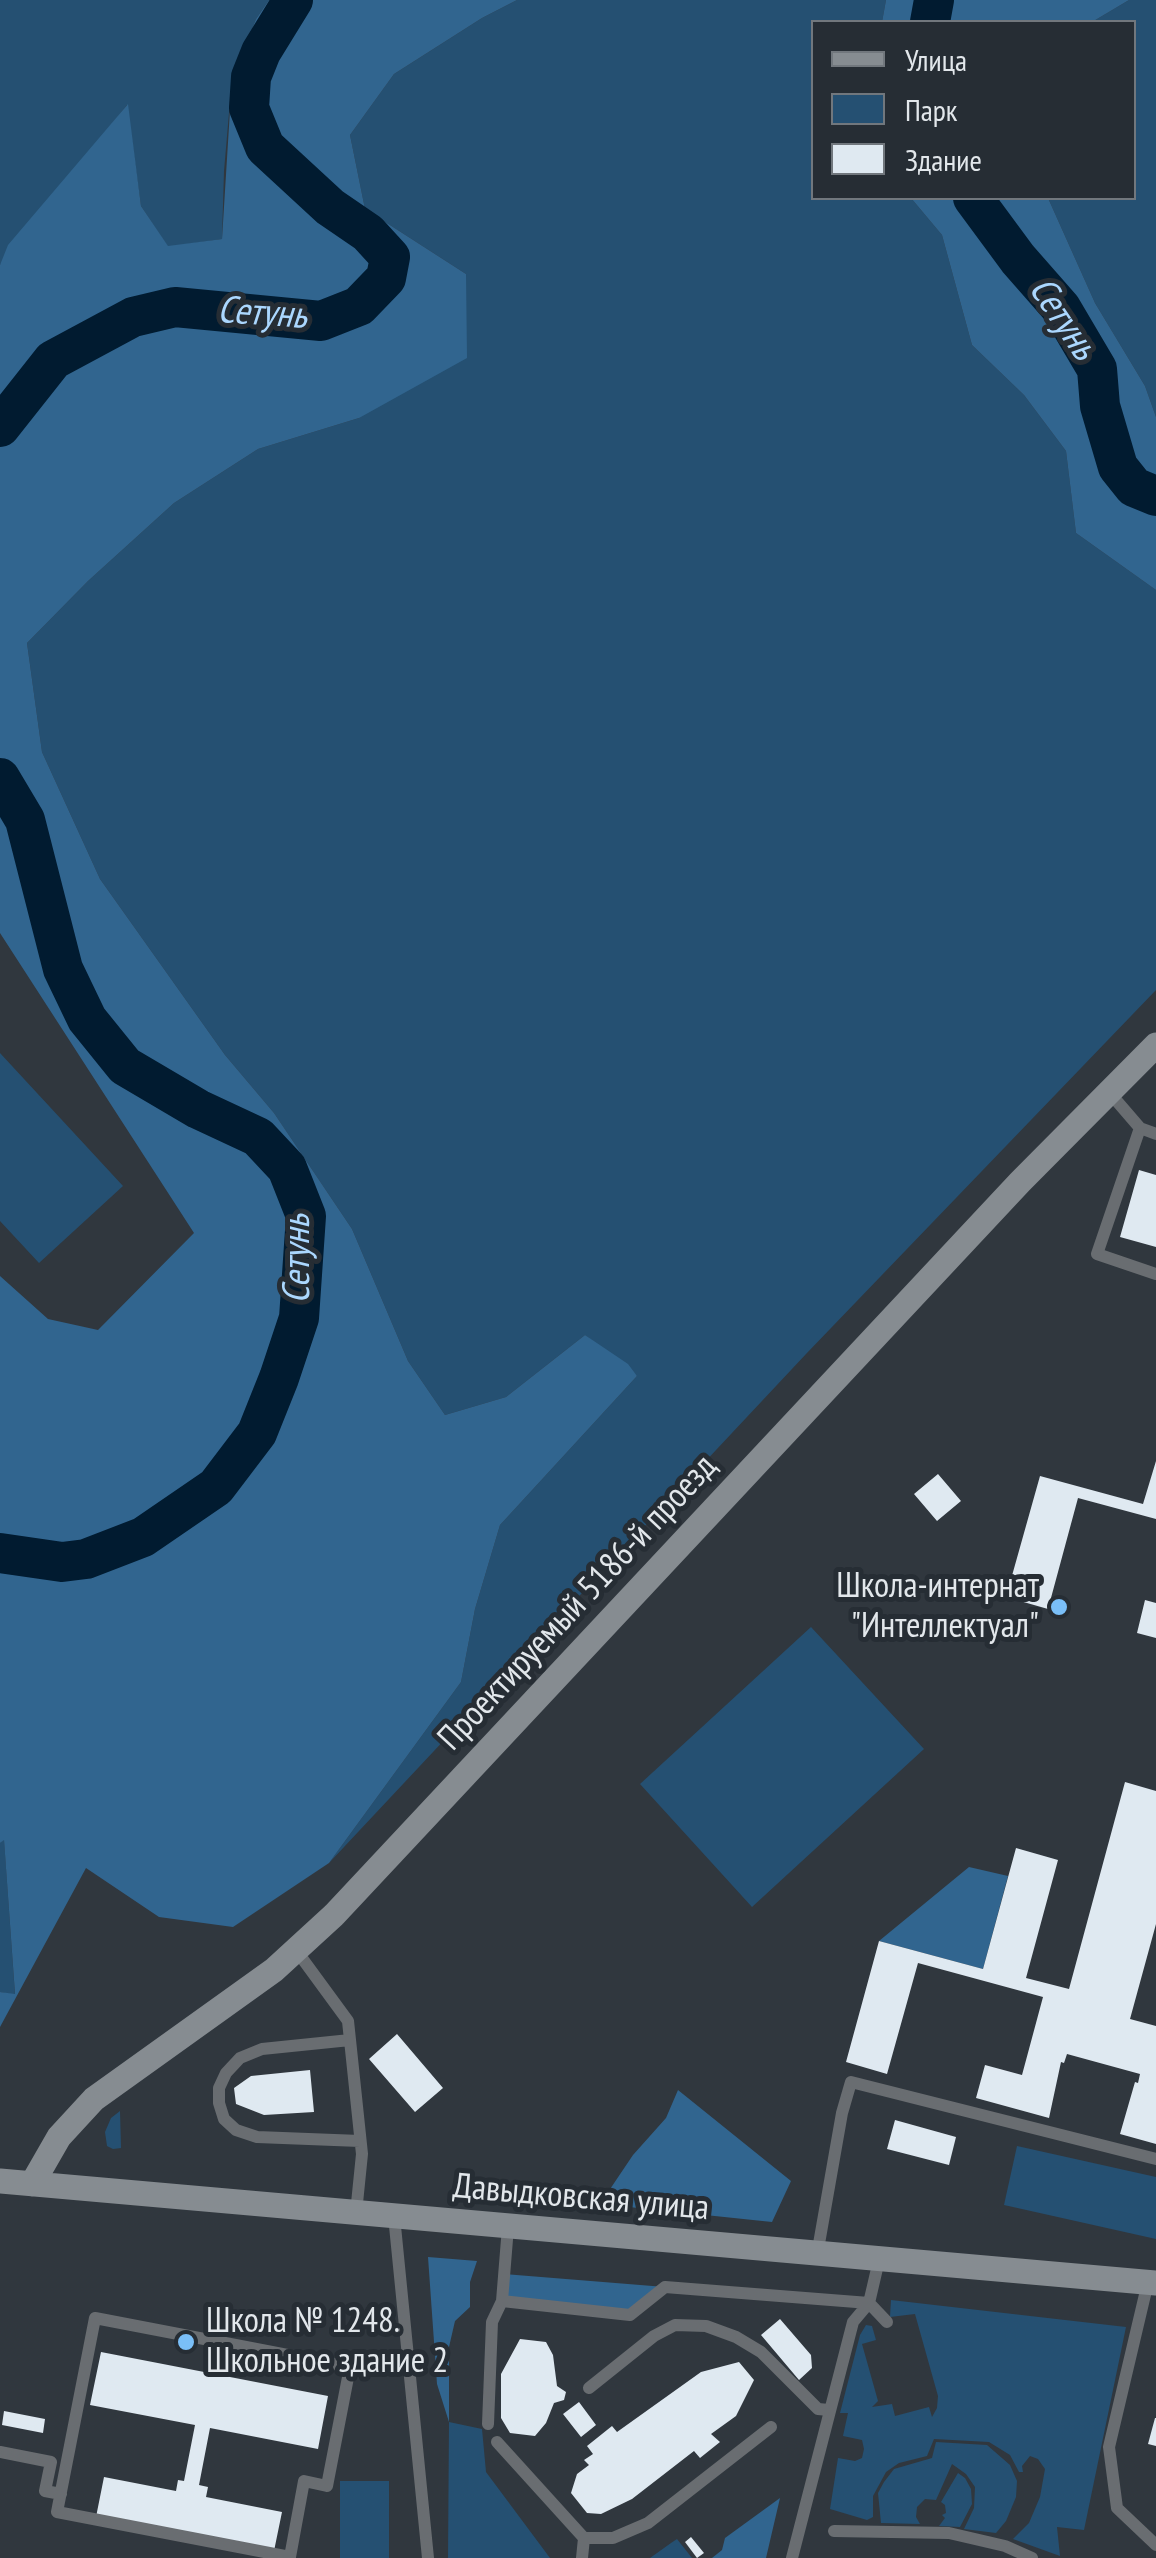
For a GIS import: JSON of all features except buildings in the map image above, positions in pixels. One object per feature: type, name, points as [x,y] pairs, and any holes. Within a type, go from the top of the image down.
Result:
[{"type":"street","name":"Проектируемый 5186-й проезд","points":[[32,2184],[59,2137],[94,2099],[274,1970],[334,1915],[1108,1090],[1156,1044]]},
{"type":"street","name":"Давыдковская улица","points":[[0,2181],[1152,2283]]},
{"type":"lane","points":[[1108,1090],[1140,1128],[1156,1134]]},
{"type":"lane","points":[[1140,1128],[1097,1254],[1156,1274]]},
{"type":"lane","points":[[296,1950],[348,2021],[360,2142],[356,2213]]},
{"type":"lane","points":[[350,2040],[262,2049],[240,2058],[226,2072],[219,2088],[219,2103],[224,2118],[236,2130],[257,2137],[360,2142]]},
{"type":"lane","points":[[817,2254],[850,2082],[1156,2158]]},
{"type":"lane","points":[[394,2216],[428,2558]]},
{"type":"lane","points":[[488,2424],[492,2322],[502,2301],[508,2226]]},
{"type":"lane","points":[[792,2558],[853,2322],[869,2303],[879,2260]]},
{"type":"lane","points":[[1152,2283],[1109,2448],[1116,2508],[1156,2546]]},
{"type":"lane","points":[[502,2301],[630,2315],[665,2287],[869,2303],[886,2322]]},
{"type":"lane","points":[[95,2318],[350,2367],[327,2486],[304,2482],[290,2557],[57,2512],[61,2494],[95,2318]]},
{"type":"lane","points":[[589,2388],[654,2336],[675,2325],[706,2326],[736,2336],[761,2352],[818,2409],[829,2410]]},
{"type":"lane","points":[[496,2442],[584,2538],[612,2538],[648,2523],[771,2428]]},
{"type":"lane","points":[[0,2452],[50,2462],[45,2491],[61,2494]]},
{"type":"lane","points":[[834,2531],[950,2533],[1005,2546],[1032,2558]]},
{"type":"lane","points":[[582,2558],[584,2538]]},
{"type":"green space","points":[[0,0],[269,0],[256,19],[232,78],[222,239],[168,247],[141,206],[127,105],[0,265]]},
{"type":"green space","points":[[517,0],[886,0],[882,20],[811,20],[811,200],[913,200],[942,235],[972,345],[1024,395],[1066,451],[1076,533],[1156,590],[1156,990],[806,1354],[329,1863],[461,1682],[475,1609],[500,1525],[637,1376],[585,1335],[506,1397],[445,1415],[408,1361],[352,1229],[274,1113],[225,1055],[100,879],[42,752],[27,643],[174,503],[258,449],[359,418],[466,274],[365,209],[350,135],[394,74]]},
{"type":"green space","points":[[1129,0],[1156,0],[1156,417],[1145,386],[1095,303],[1049,200],[1136,200],[1136,20],[1095,20]]},
{"type":"green space","points":[[0,1053],[123,1186],[39,1263],[0,1221]]},
{"type":"green space","points":[[811,1627],[924,1749],[752,1907],[640,1784]]},
{"type":"green space","points":[[4,1839],[15,1995],[0,1992],[0,1843]]},
{"type":"green space","points":[[120,2111],[121,2148],[113,2149],[107,2146],[105,2132],[111,2118]]},
{"type":"green space","points":[[1017,2146],[1156,2177],[1156,2239],[1004,2205]]},
{"type":"green space","points":[[891,2300],[1126,2327],[1084,2530],[1057,2527],[1060,2556],[1013,2539],[1029,2523],[1040,2497],[1045,2469],[1030,2456],[1022,2466],[1023,2472],[1019,2472],[1010,2455],[989,2442],[934,2439],[927,2456],[899,2463],[886,2472],[873,2496],[873,2517],[867,2520],[830,2509],[838,2458],[855,2461],[862,2458],[864,2449],[862,2440],[843,2436],[848,2413],[840,2413],[866,2325],[872,2326],[876,2340],[862,2344],[878,2401],[872,2407],[892,2404],[895,2416],[929,2407],[932,2417],[937,2408],[938,2396],[915,2314],[890,2317]]},
{"type":"green space","points":[[449,2422],[482,2429],[486,2472],[550,2558],[448,2558]]},
{"type":"green space","points":[[936,2442],[987,2445],[1010,2465],[1017,2481],[1016,2497],[996,2533],[964,2529],[974,2508],[975,2487],[952,2464],[936,2500],[925,2499],[917,2507],[920,2524],[881,2523],[878,2493],[884,2482],[894,2469],[932,2458]]},
{"type":"green space","points":[[958,2473],[971,2489],[972,2504],[960,2527],[939,2526],[946,2513],[941,2502]]},
{"type":"green space","points":[[340,2481],[389,2481],[389,2558],[340,2558]]},
{"type":"green space","points":[[677,2539],[692,2558],[650,2558],[671,2543]]},
{"type":"shaded area","points":[[269,0],[517,0],[394,74],[350,135],[365,209],[466,274],[467,358],[359,418],[258,449],[174,503],[88,581],[27,643],[42,752],[100,879],[225,1055],[274,1113],[352,1229],[408,1361],[445,1415],[506,1397],[585,1335],[628,1364],[637,1376],[500,1525],[475,1609],[461,1682],[329,1863],[233,1927],[159,1917],[86,1868],[0,2027],[0,1992],[15,1994],[4,1840],[0,1843],[0,1276],[48,1319],[98,1330],[194,1233],[0,933],[0,265],[8,245],[128,104],[141,206],[168,246],[222,239],[232,78],[256,19]]},
{"type":"shaded area","points":[[886,0],[1129,0],[1095,20],[882,20]]},
{"type":"shaded area","points":[[913,200],[1049,200],[1095,303],[1145,386],[1156,417],[1156,590],[1076,533],[1066,451],[1024,395],[972,345],[942,235]]},
{"type":"shaded area","points":[[969,1867],[1008,1876],[983,1969],[879,1941]]},
{"type":"shaded area","points":[[678,2090],[791,2181],[772,2222],[600,2204],[633,2155],[666,2118]]},
{"type":"shaded area","points":[[428,2257],[477,2261],[470,2282],[470,2307],[455,2321],[449,2347],[449,2422],[437,2384]]},
{"type":"shaded area","points":[[504,2274],[665,2287],[630,2315],[502,2301]]},
{"type":"shaded area","points":[[780,2498],[766,2558],[712,2558],[722,2550],[725,2538]]},
{"type":"waterway","name":"Сетунь","points":[[0,427],[53,360],[133,317],[175,307],[321,321],[359,306],[386,278],[390,257],[368,233],[330,207],[265,147],[249,108],[251,77],[261,52],[293,0]]},
{"type":"waterway","name":"Сетунь","points":[[930,20],[934,0]]},
{"type":"waterway","name":"Сетунь","points":[[974,200],[1061,308],[1097,369],[1100,406],[1118,467],[1134,487],[1156,496]]},
{"type":"waterway","name":"Сетунь","points":[[0,778],[25,820],[63,969],[87,1019],[125,1066],[198,1109],[258,1137],[287,1168],[306,1216],[299,1318],[257,1433],[216,1487],[143,1537],[86,1559],[62,1562],[0,1553]]},
{"type":"place","name":"Школа-интернат \"Интеллектуал\"","points":[[1059,1607]]},
{"type":"place","name":"Школа № 1248. Школьное здание 2","points":[[186,2342]]}]
